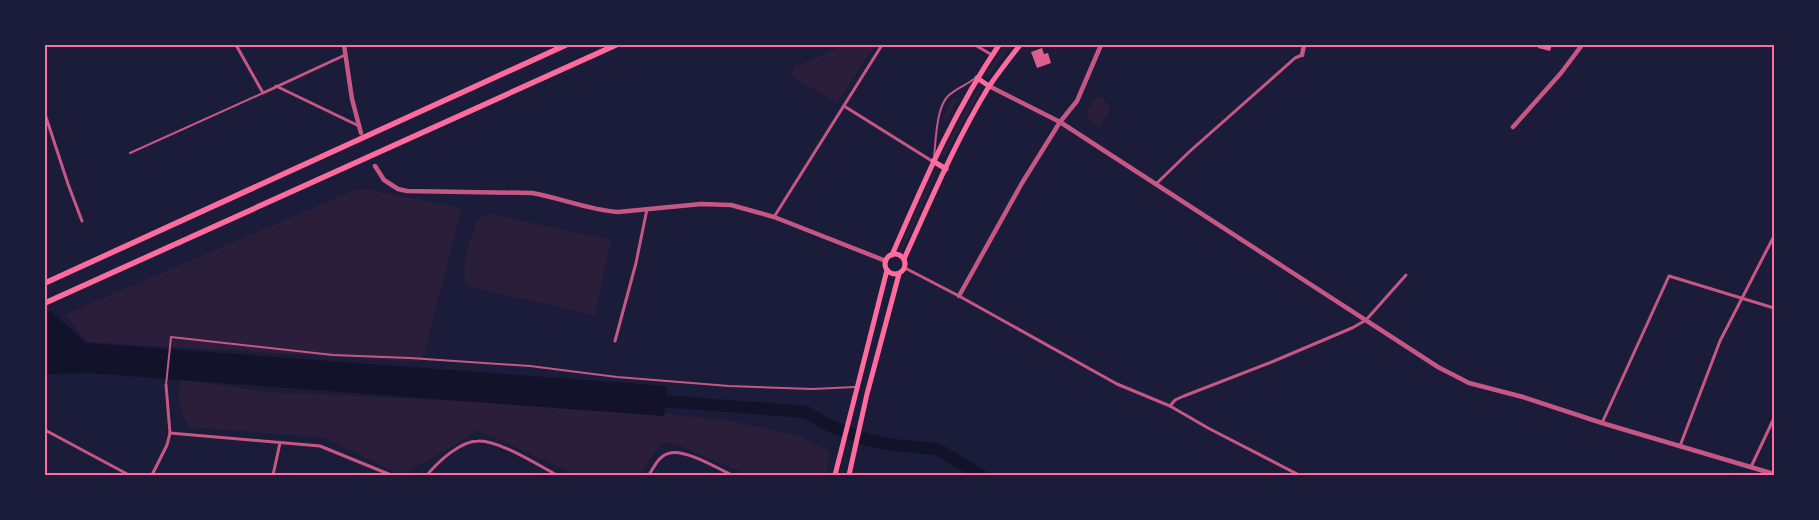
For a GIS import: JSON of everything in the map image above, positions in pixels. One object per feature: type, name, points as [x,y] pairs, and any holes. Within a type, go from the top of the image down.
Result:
[{"type":"highway","points":[[45,283],[566,45]]},
{"type":"highway","points":[[45,303],[616,45]]},
{"type":"main road","points":[[835,475],[887,270],[886,261],[892,255],[933,161],[976,78],[999,45]]},
{"type":"main road","points":[[849,475],[867,394],[899,274],[905,268],[904,260],[973,114],[989,86],[1020,45]]},
{"type":"main road","points":[[976,78],[989,86]]},
{"type":"main road","points":[[933,161],[946,169]]},
{"type":"main road","points":[[892,255],[897,254],[904,260]]},
{"type":"main road","points":[[887,270],[893,274],[899,274]]},
{"type":"street","points":[[236,45],[263,93],[345,55]]},
{"type":"street","points":[[344,45],[352,99],[361,132]]},
{"type":"street","points":[[774,217],[882,45]]},
{"type":"street","points":[[975,45],[992,55]]},
{"type":"street","points":[[960,296],[1022,183],[1060,122],[1077,101],[1101,45]]},
{"type":"street","points":[[1155,184],[1295,58],[1302,55],[1304,45]]},
{"type":"street","points":[[1513,127],[1561,73],[1582,45]]},
{"type":"street","points":[[276,86],[359,126]]},
{"type":"street","points":[[989,86],[1060,122],[1438,367],[1469,383],[1523,397],[1680,447],[1774,474]]},
{"type":"street","points":[[844,106],[933,161]]},
{"type":"street","points":[[45,114],[82,221]]},
{"type":"street","points":[[375,166],[384,180],[398,189],[407,191],[532,193],[606,211],[628,211],[701,204],[718,204],[746,208],[886,261]]},
{"type":"street","points":[[615,341],[636,263],[647,209]]},
{"type":"street","points":[[1680,447],[1717,349],[1774,236]]},
{"type":"street","points":[[905,268],[960,296],[1117,384],[1170,406],[1299,475]]},
{"type":"street","points":[[1170,406],[1175,400],[1184,396],[1352,328],[1366,320],[1406,276]]},
{"type":"street","points":[[1602,423],[1669,276],[1774,308]]},
{"type":"street","points":[[152,475],[167,445],[170,433],[166,385]]},
{"type":"street","points":[[1751,467],[1774,418]]},
{"type":"street","points":[[45,430],[130,475]]},
{"type":"street","points":[[170,433],[320,446],[391,475]]},
{"type":"street","points":[[427,475],[440,460],[469,442],[479,440],[501,446],[557,475]]},
{"type":"street","points":[[273,475],[280,444]]},
{"type":"street","points":[[649,475],[658,460],[669,453],[681,453],[732,475]]},
{"type":"lane","points":[[933,161],[939,115],[944,102],[950,94],[976,78]]},
{"type":"lane","points":[[130,153],[263,93]]},
{"type":"lane","points":[[166,385],[171,337],[333,355],[530,366],[617,378],[729,386],[856,389]]},
{"type":"shaded area","points":[[845,45],[875,45],[837,103],[790,75],[795,67]]},
{"type":"shaded area","points":[[1005,45],[1011,45],[989,76],[986,73]]},
{"type":"shaded area","points":[[979,86],[982,88],[944,157],[941,155]]},
{"type":"shaded area","points":[[959,97],[946,123],[944,116],[952,99]]},
{"type":"shaded area","points":[[1097,97],[1102,97],[1111,109],[1099,128],[1091,123],[1086,113]]},
{"type":"shaded area","points":[[934,170],[937,172],[902,252],[899,251]]},
{"type":"shaded area","points":[[359,188],[462,208],[422,362],[88,342],[64,315]]},
{"type":"shaded area","points":[[491,214],[611,240],[595,315],[474,288],[468,284],[464,274],[471,236],[481,216]]},
{"type":"shaded area","points":[[51,311],[86,343],[667,386],[664,416],[89,373],[45,374],[45,314]]},
{"type":"shaded area","points":[[182,380],[268,392],[655,412],[741,423],[799,436],[830,452],[826,475],[748,475],[678,445],[663,442],[638,475],[577,475],[477,430],[462,441],[405,473],[393,471],[322,437],[189,427],[180,404],[179,391]]},
{"type":"building","points":[[1539,45],[1552,45],[1550,51],[1538,48]]},
{"type":"building","points":[[1042,48],[1044,54],[1048,53],[1051,63],[1037,68],[1031,52]]},
{"type":"waterway","points":[[649,400],[806,412],[830,426],[868,440],[893,445],[937,449],[981,475]]}]
